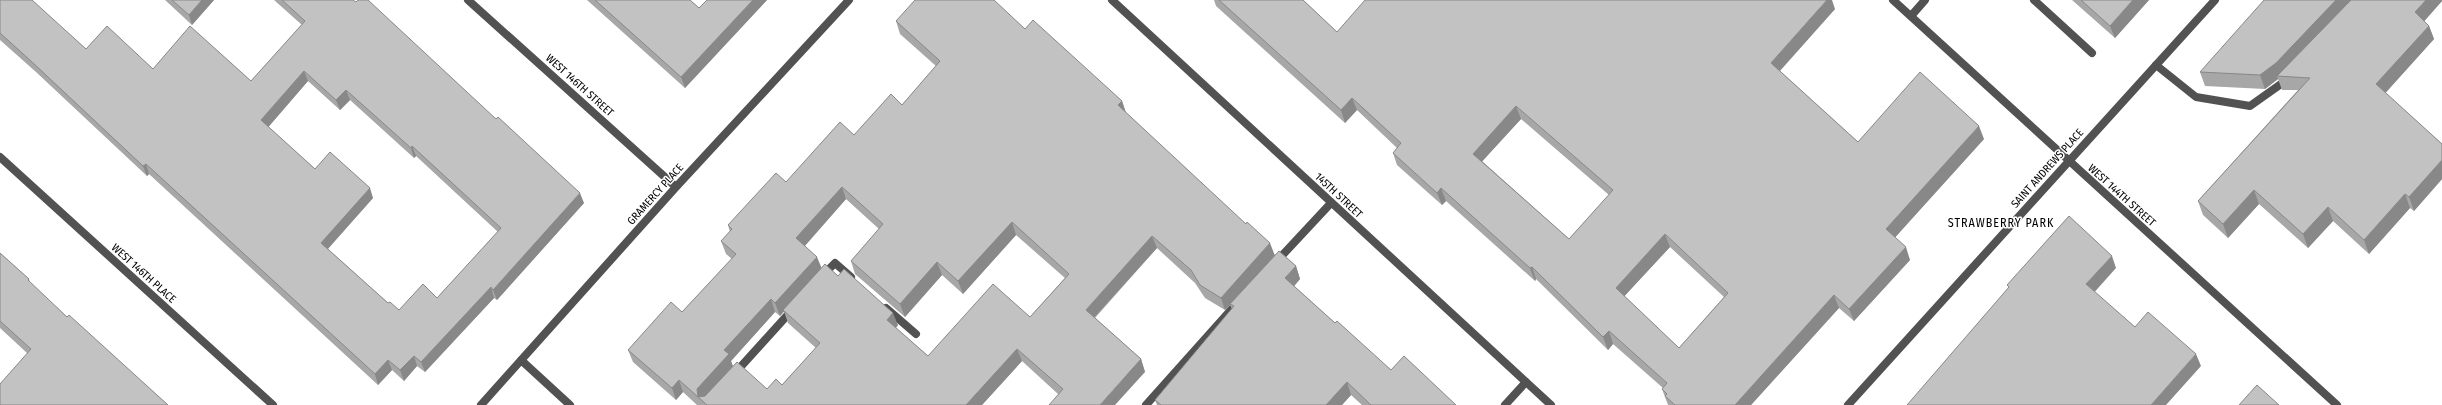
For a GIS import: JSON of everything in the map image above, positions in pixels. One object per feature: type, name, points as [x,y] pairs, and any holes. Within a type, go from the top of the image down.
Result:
[{"type":"street","name":"WEST 146TH STREET","points":[[468,0],[676,187]]},
{"type":"street","name":"GRAMERCY PLACE","points":[[481,405],[676,187],[849,0]]},
{"type":"street","name":"145TH STREET","points":[[1112,0],[1551,405]]},
{"type":"street","name":"WEST 144TH STREET","points":[[1893,0],[2337,405]]},
{"type":"street","points":[[1910,16],[1925,0]]},
{"type":"street","points":[[2034,0],[2092,53]]},
{"type":"street","name":"SAINT ANDREWS PLACE","points":[[1848,405],[2215,0]]},
{"type":"street","points":[[2156,65],[2196,97],[2250,106],[2285,81],[2296,70]]},
{"type":"street","name":"WEST 146TH PLACE","points":[[0,157],[273,405]]},
{"type":"street","points":[[1271,267],[1331,203]]},
{"type":"street","points":[[818,280],[834,263],[858,283]]},
{"type":"street","points":[[1146,405],[1245,295]]},
{"type":"street","points":[[728,381],[797,304]]},
{"type":"street","points":[[881,304],[916,334]]},
{"type":"street","points":[[521,360],[570,405]]},
{"type":"street","points":[[1505,405],[1526,382]]},
{"type":"building","points":[[0,0],[32,0],[86,49],[107,26],[153,69],[190,26],[251,81],[305,21],[282,0],[353,0],[356,2],[358,0],[368,0],[496,119],[498,117],[580,193],[493,290],[491,287],[421,362],[414,356],[400,370],[388,360],[375,374],[146,164],[143,166],[0,33]],"holes":[[[304,71],[336,100],[346,90],[411,148],[412,146],[501,228],[437,298],[423,284],[399,310],[390,302],[388,303],[321,243],[370,188],[330,152],[315,169],[261,120]]]},
{"type":"building","points":[[172,0],[202,0],[189,15]]},
{"type":"building","points":[[595,0],[690,0],[699,8],[707,0],[753,0],[681,77]]},
{"type":"building","points":[[915,0],[994,0],[1025,29],[1033,20],[1122,101],[1118,105],[1246,224],[1247,222],[1270,243],[1221,298],[1200,285],[1191,270],[1152,236],[1086,310],[1141,359],[1100,405],[1049,405],[1063,389],[1017,349],[966,405],[707,405],[698,397],[679,380],[672,388],[628,350],[671,302],[682,312],[736,254],[721,241],[732,229],[728,225],[776,173],[786,182],[840,122],[854,135],[891,94],[902,105],[940,61],[896,21]],"holes":[[[842,187],[883,224],[851,261],[900,304],[937,262],[958,281],[1012,222],[1069,274],[1030,317],[993,284],[928,356],[887,320],[893,313],[844,269],[838,276],[825,264],[783,310],[820,343],[782,385],[776,379],[767,389],[737,362],[705,396],[698,397],[697,389],[729,354],[724,350],[771,299],[775,303],[817,257],[796,238]]]},
{"type":"building","points":[[1219,0],[1303,0],[1337,32],[1365,0],[1827,0],[1771,63],[1858,142],[1920,72],[1979,126],[1886,229],[1906,247],[1849,309],[1834,295],[1735,405],[1675,405],[1665,396],[1667,394],[1662,389],[1667,383],[1609,331],[1603,337],[1532,267],[1530,268],[1441,188],[1437,193],[1393,153],[1401,143],[1352,98],[1341,110]],"holes":[[[1516,106],[1613,190],[1569,239],[1473,154]],[[1665,234],[1728,293],[1679,348],[1616,288]]]},
{"type":"building","points":[[2081,0],[2133,0],[2110,26]]},
{"type":"building","points":[[2264,0],[2336,0],[2276,63],[2260,75],[2200,72]]},
{"type":"building","points":[[2351,0],[2426,0],[2415,12],[2429,26],[2376,84],[2442,144],[2442,160],[2409,197],[2405,194],[2364,240],[2328,207],[2303,234],[2254,190],[2223,224],[2198,201],[2310,78],[2277,76]]},
{"type":"building","points":[[2069,216],[2112,256],[2086,284],[2135,327],[2148,312],[2196,354],[2151,405],[1907,405],[2009,287],[2007,285]]},
{"type":"building","points":[[1279,251],[1296,266],[1285,278],[1335,323],[1337,321],[1391,370],[1404,356],[1456,405],[1371,405],[1347,382],[1326,405],[1161,405],[1155,400],[1234,306],[1230,304]]},
{"type":"building","points":[[0,253],[29,279],[28,280],[67,317],[69,315],[168,405],[0,405],[0,384],[31,349],[0,321]]},
{"type":"building","points":[[2257,385],[2279,405],[2239,405]]},
{"type":"district","name":"STRAWBERRY PARK","points":[[2001,223]]}]
